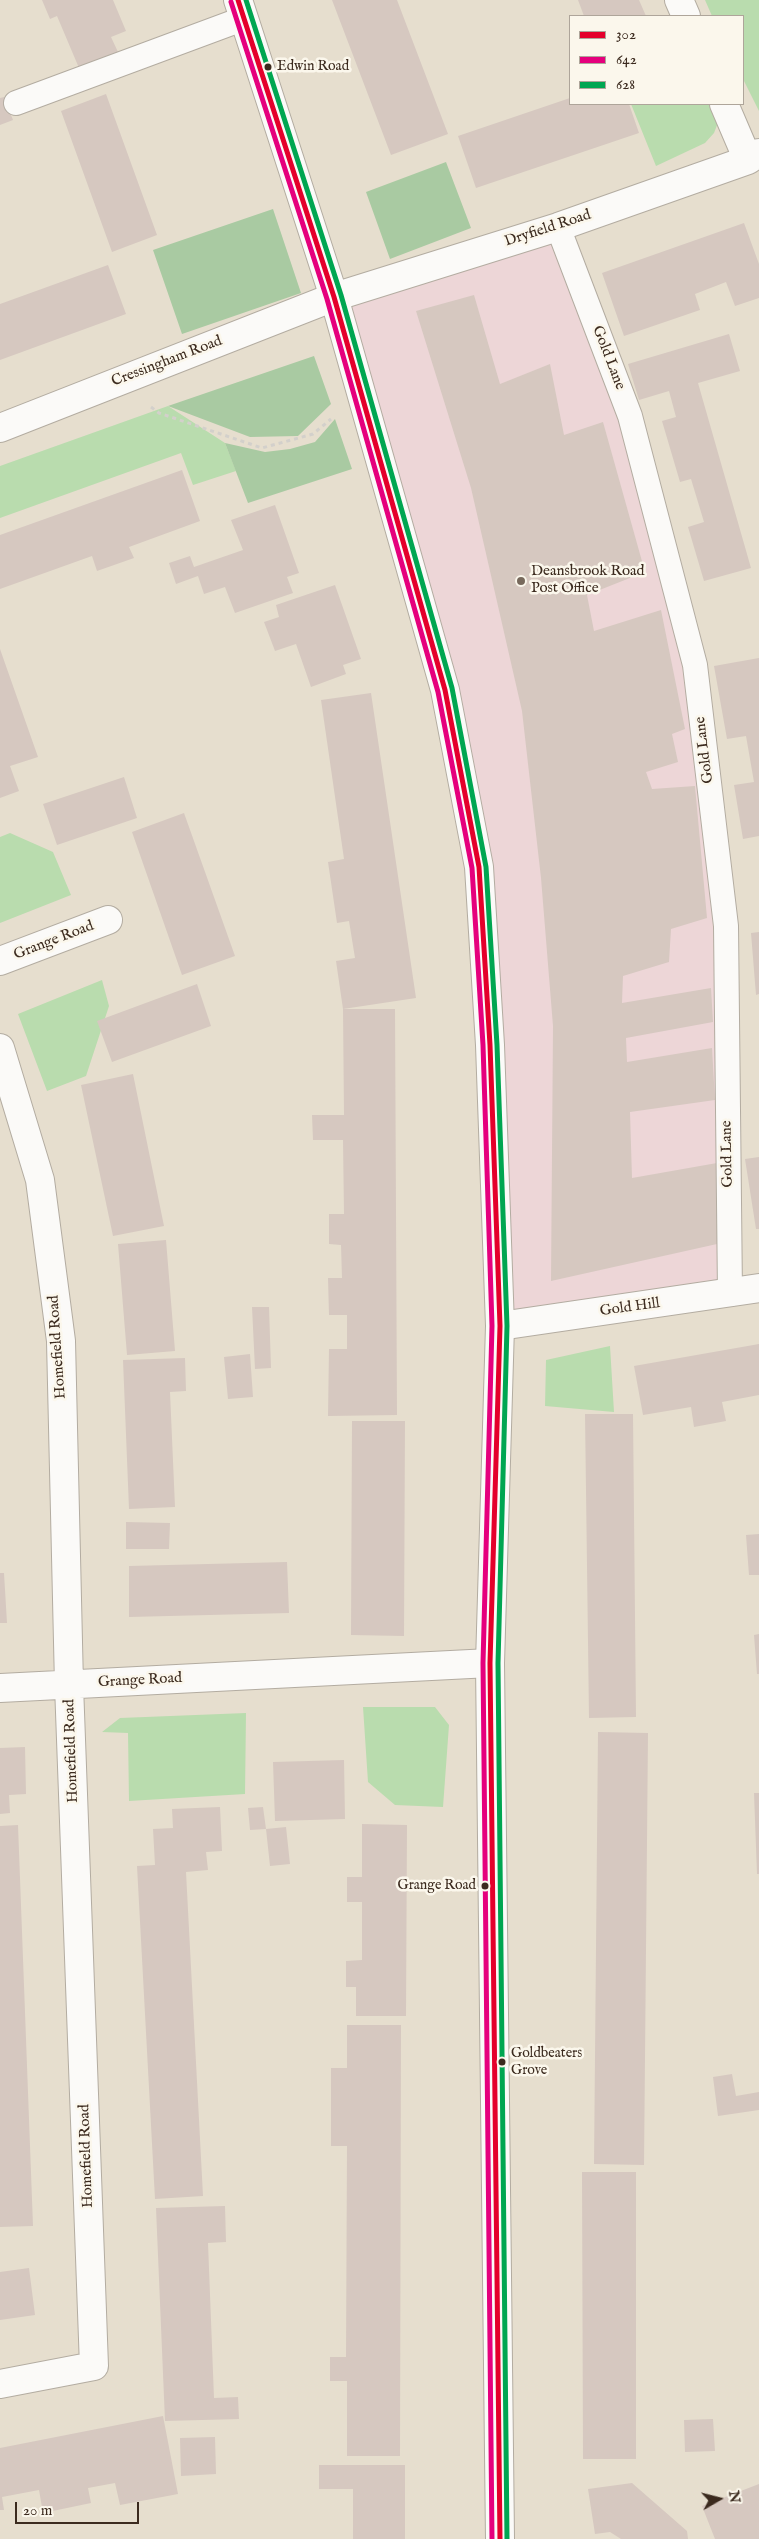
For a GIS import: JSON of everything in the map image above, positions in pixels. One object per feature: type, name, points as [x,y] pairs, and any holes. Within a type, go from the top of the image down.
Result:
[{"type":"street","points":[[679,0],[686,15]]},
{"type":"street","points":[[242,9],[334,297],[445,690],[479,867],[490,1045],[500,1326],[490,1663],[500,2539]]},
{"type":"street","points":[[725,105],[754,156]]},
{"type":"street","name":"Dryfield Road","points":[[334,297],[558,227],[754,156]]},
{"type":"street","name":"Cressingham Road","points":[[0,428],[334,297]]},
{"type":"street","name":"Grange Road","points":[[0,961],[108,920]]},
{"type":"street","name":"Homefield Road","points":[[0,1048],[40,1180],[61,1341],[70,1685],[94,2366],[0,2384]]},
{"type":"street","name":"Gold Hill","points":[[500,1326],[730,1294],[759,1288]]},
{"type":"street","name":"Grange Road","points":[[0,1688],[490,1663]]},
{"type":"lane","points":[[16,103],[242,9]]},
{"type":"lane","name":"Gold Lane","points":[[558,227],[630,416],[694,665],[726,926],[730,1294]]},
{"type":"path","points":[[117,382],[159,412],[262,448],[313,434],[361,394]]},
{"type":"shaded area","points":[[558,227],[630,416],[695,665],[726,926],[730,1294],[500,1326],[479,867],[334,297]]},
{"type":"green space","points":[[705,0],[759,0],[759,111],[744,81],[744,15],[712,15]]},
{"type":"green space","points":[[631,105],[716,105],[719,120],[714,133],[705,143],[656,166]]},
{"type":"green space","points":[[446,162],[471,228],[390,259],[366,192]]},
{"type":"green space","points":[[273,209],[301,293],[182,334],[153,250]]},
{"type":"green space","points":[[314,356],[331,404],[298,436],[250,437],[168,406]]},
{"type":"green space","points":[[168,406],[225,443],[236,471],[193,485],[181,453],[0,518],[0,466]]},
{"type":"green space","points":[[335,419],[352,469],[248,503],[225,443],[265,452],[290,449],[315,442]]},
{"type":"green space","points":[[10,833],[53,852],[71,895],[0,923],[0,837]]},
{"type":"green space","points":[[102,980],[109,1006],[86,1076],[47,1091],[18,1014]]},
{"type":"green space","points":[[610,1346],[614,1412],[545,1406],[546,1360]]},
{"type":"green space","points":[[363,1707],[435,1707],[449,1725],[443,1807],[395,1805],[368,1782]]},
{"type":"green space","points":[[246,1713],[245,1794],[129,1801],[128,1733],[102,1732],[120,1718]]},
{"type":"building","points":[[42,0],[113,0],[126,31],[111,37],[118,52],[79,68],[57,16],[50,19]]},
{"type":"building","points":[[332,0],[397,0],[448,134],[391,155]]},
{"type":"building","points":[[578,0],[639,0],[646,15],[584,15]]},
{"type":"building","points":[[106,94],[157,235],[112,252],[61,111]]},
{"type":"building","points":[[4,97],[13,120],[0,125],[0,98]]},
{"type":"building","points":[[569,98],[569,105],[629,105],[639,133],[476,188],[458,136]]},
{"type":"building","points":[[744,223],[759,264],[759,298],[735,306],[726,282],[695,294],[700,310],[624,336],[602,273]]},
{"type":"building","points":[[108,265],[126,314],[0,360],[0,304]]},
{"type":"building","points":[[474,295],[500,384],[550,364],[564,435],[603,422],[645,572],[587,595],[594,631],[661,610],[685,729],[672,734],[678,762],[646,772],[652,789],[695,786],[707,918],[671,929],[669,962],[623,976],[622,1003],[711,988],[713,1022],[626,1038],[627,1062],[712,1048],[715,1100],[630,1112],[632,1178],[717,1163],[717,1244],[551,1281],[553,1026],[541,878],[522,711],[471,488],[416,311]]},
{"type":"building","points":[[729,334],[740,371],[698,383],[751,568],[704,581],[688,527],[704,522],[691,479],[680,482],[662,421],[676,417],[669,391],[639,400],[628,364]]},
{"type":"building","points":[[182,470],[200,521],[129,547],[134,558],[97,571],[92,556],[0,589],[0,535]]},
{"type":"building","points":[[275,505],[299,573],[287,577],[293,593],[235,613],[225,587],[204,594],[198,576],[176,584],[169,563],[190,556],[194,567],[243,550],[231,520]]},
{"type":"building","points":[[335,585],[361,659],[343,665],[346,674],[311,687],[296,644],[275,651],[264,622],[279,617],[276,605]]},
{"type":"building","points":[[0,649],[38,757],[10,766],[19,791],[0,798]]},
{"type":"building","points":[[759,658],[759,836],[743,839],[734,785],[754,782],[746,736],[727,739],[714,666]]},
{"type":"building","points":[[371,693],[416,998],[343,1009],[336,961],[355,958],[349,921],[337,923],[328,862],[344,859],[321,700]]},
{"type":"building","points":[[124,777],[137,818],[57,845],[43,804]]},
{"type":"building","points":[[184,813],[235,956],[182,975],[132,832]]},
{"type":"building","points":[[759,932],[759,994],[756,995],[751,933]]},
{"type":"building","points":[[197,984],[211,1026],[112,1062],[97,1021]]},
{"type":"building","points":[[343,1009],[395,1009],[397,1415],[328,1416],[329,1349],[347,1349],[347,1315],[329,1315],[328,1278],[342,1278],[341,1245],[329,1244],[329,1214],[344,1214],[343,1140],[313,1140],[312,1115],[344,1115]]},
{"type":"building","points":[[133,1074],[164,1226],[113,1236],[81,1085]]},
{"type":"building","points":[[759,1157],[759,1229],[756,1229],[745,1159]]},
{"type":"building","points":[[166,1240],[175,1351],[127,1355],[118,1244]]},
{"type":"building","points":[[252,1307],[269,1307],[271,1368],[255,1369]]},
{"type":"building","points":[[759,1344],[759,1395],[722,1402],[726,1421],[694,1427],[691,1407],[643,1415],[634,1366]]},
{"type":"building","points":[[250,1354],[253,1397],[228,1399],[224,1357]]},
{"type":"building","points":[[185,1358],[186,1391],[170,1392],[175,1507],[129,1509],[123,1360]]},
{"type":"building","points":[[585,1414],[633,1414],[636,1717],[589,1718]]},
{"type":"building","points":[[352,1421],[405,1421],[404,1636],[351,1635]]},
{"type":"building","points":[[126,1522],[170,1523],[169,1549],[126,1549]]},
{"type":"building","points":[[759,1534],[759,1575],[749,1575],[746,1535]]},
{"type":"building","points":[[287,1562],[289,1613],[129,1617],[129,1566]]},
{"type":"building","points":[[0,1573],[4,1573],[7,1623],[0,1623]]},
{"type":"building","points":[[759,1634],[759,1674],[757,1674],[754,1635]]},
{"type":"building","points":[[598,1732],[648,1733],[644,2165],[594,2164]]},
{"type":"building","points":[[25,1747],[26,1794],[9,1795],[10,1813],[0,1814],[0,1748]]},
{"type":"building","points":[[344,1760],[345,1819],[275,1821],[273,1762]]},
{"type":"building","points":[[754,1793],[759,1793],[759,1874],[757,1874]]},
{"type":"building","points":[[220,1807],[222,1851],[206,1852],[208,1870],[186,1872],[203,2196],[155,2199],[137,1866],[155,1865],[153,1829],[173,1828],[172,1809]]},
{"type":"building","points":[[263,1807],[266,1829],[250,1830],[248,1808]]},
{"type":"building","points":[[362,1824],[407,1825],[406,2016],[356,2016],[356,1987],[346,1987],[346,1961],[362,1960],[362,1902],[347,1902],[347,1877],[362,1877]]},
{"type":"building","points":[[18,1825],[33,2226],[0,2227],[0,1826]]},
{"type":"building","points":[[286,1827],[290,1864],[270,1866],[266,1829]]},
{"type":"building","points":[[347,2025],[401,2025],[400,2456],[347,2456],[347,2381],[330,2381],[330,2357],[346,2357],[347,2146],[331,2146],[331,2068],[347,2068]]},
{"type":"building","points":[[732,2074],[736,2096],[759,2092],[759,2110],[718,2116],[713,2077]]},
{"type":"building","points":[[582,2172],[636,2172],[636,2459],[583,2459]]},
{"type":"building","points":[[225,2206],[226,2242],[208,2243],[214,2398],[238,2397],[239,2419],[165,2421],[156,2208]]},
{"type":"building","points":[[29,2268],[35,2315],[0,2320],[0,2272]]},
{"type":"building","points":[[163,2416],[178,2494],[120,2505],[115,2483],[88,2488],[91,2503],[43,2513],[39,2490],[2,2497],[4,2510],[0,2510],[0,2448]]},
{"type":"building","points":[[713,2419],[715,2451],[685,2452],[684,2420]]},
{"type":"building","points":[[215,2437],[216,2474],[181,2476],[180,2438]]},
{"type":"building","points":[[319,2465],[405,2465],[405,2539],[353,2539],[353,2489],[319,2489]]},
{"type":"building","points":[[632,2483],[687,2531],[688,2539],[621,2539],[610,2532],[595,2534],[588,2489]]},
{"type":"building","points":[[759,2484],[759,2539],[715,2539],[702,2506]]},
{"type":"transit line","name":"302","points":[[238,0],[334,297],[445,690],[479,867],[490,1045],[500,1326],[490,1663],[500,2539]]},
{"type":"transit line","name":"628","points":[[246,0],[341,295],[452,688],[486,867],[497,1045],[507,1326],[498,1663],[507,2539]]},
{"type":"transit line","name":"642","points":[[231,2],[327,299],[438,692],[472,868],[483,1045],[492,1326],[483,1663],[492,2539]]},
{"type":"place","name":"Edwin Road","points":[[268,67]]},
{"type":"place","name":"Deansbrook Road Post Office","points":[[521,581]]},
{"type":"place","name":"Grange Road","points":[[485,1886]]},
{"type":"place","name":"Goldbeaters Grove","points":[[502,2062]]}]
